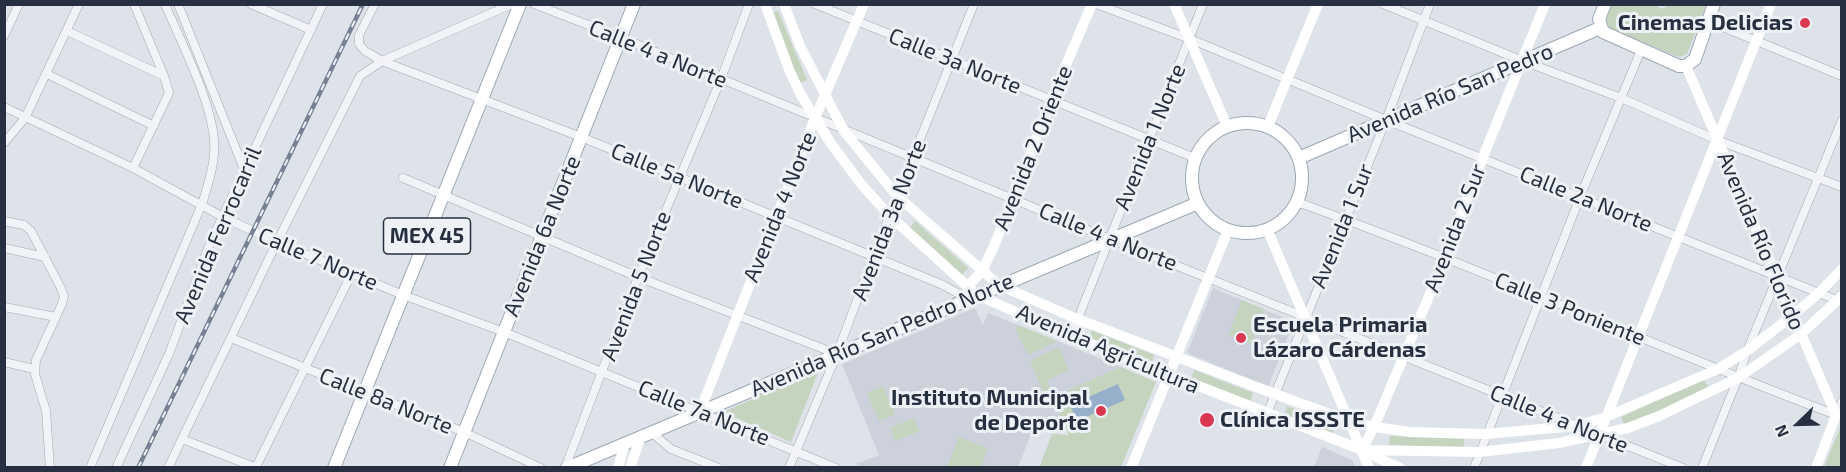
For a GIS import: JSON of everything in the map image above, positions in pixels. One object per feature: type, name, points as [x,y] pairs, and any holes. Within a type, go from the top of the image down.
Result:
[{"type":"main road","name":"MEX 45","points":[[334,468],[520,4]]},
{"type":"main road","name":"Avenida 6a Norte","points":[[450,468],[634,4]]},
{"type":"main road","name":"Avenida Agricultura","points":[[765,4],[790,72],[830,142],[861,184],[971,293],[1071,336],[1362,450],[1480,452],[1559,444],[1628,428],[1659,416],[1738,378],[1801,334],[1840,299]]},
{"type":"main road","name":"Avenida Agricultura","points":[[784,4],[800,46],[844,131],[897,196],[999,285],[1077,319],[1349,421],[1410,432],[1485,434],[1576,426],[1606,417],[1718,369],[1747,351],[1818,294],[1842,269]]},
{"type":"main road","name":"Avenida 4 Norte","points":[[700,411],[815,118],[864,4]]},
{"type":"main road","name":"Avenida 2 Oriente","points":[[971,293],[994,246],[1051,100],[1092,4]]},
{"type":"main road","points":[[1174,4],[1227,126]]},
{"type":"main road","points":[[1268,126],[1318,4]]},
{"type":"main road","name":"Avenida 2 Sur","points":[[1362,450],[1374,427],[1445,258],[1545,4]]},
{"type":"main road","points":[[1605,4],[1599,19],[1600,28],[1607,36],[1679,66],[1686,66],[1695,58],[1714,4]]},
{"type":"main road","points":[[1586,468],[1771,4]]},
{"type":"main road","name":"Avenida Río San Pedro","points":[[1299,158],[1600,28]]},
{"type":"main road","name":"Avenida Río Florido","points":[[1686,66],[1839,417]]},
{"type":"main road","points":[[1241,122],[1255,122],[1268,126],[1287,139],[1299,158],[1302,180],[1297,202],[1290,214],[1267,230],[1248,233],[1228,230],[1211,219],[1198,203],[1193,188],[1192,173],[1195,158],[1203,144],[1214,133],[1227,126],[1241,122]]},
{"type":"main road","name":"Avenida Río San Pedro Norte","points":[[566,468],[837,354],[971,293],[999,285],[1198,203]]},
{"type":"main road","points":[[1131,468],[1228,230]]},
{"type":"main road","points":[[1267,230],[1369,468]]},
{"type":"main road","points":[[1816,468],[1839,417]]},
{"type":"main road","points":[[630,468],[646,434]]},
{"type":"main road","points":[[618,468],[625,443]]},
{"type":"main road","points":[[1362,450],[1400,468]]},
{"type":"street","points":[[4,36],[19,4]]},
{"type":"street","points":[[4,143],[25,118],[80,4]]},
{"type":"street","points":[[134,4],[168,88],[168,98],[134,168]]},
{"type":"street","name":"Avenida Ferrocarril","points":[[90,468],[202,204],[214,155],[212,124],[206,104],[165,4]]},
{"type":"street","points":[[178,4],[244,169]]},
{"type":"street","points":[[251,4],[311,30]]},
{"type":"street","name":"Avenida Ferrocarril","points":[[116,468],[169,354],[201,264],[323,4]]},
{"type":"street","name":"Calle 5a Norte","points":[[375,4],[359,35],[359,44],[365,51],[382,61],[581,137],[943,285],[971,293]]},
{"type":"street","points":[[168,468],[277,242],[356,83],[364,72],[382,61],[512,4]]},
{"type":"street","name":"Calle 4 a Norte","points":[[534,4],[1110,239],[1683,468]]},
{"type":"street","name":"Avenida 5 Norte","points":[[566,468],[638,277],[721,79],[749,4]]},
{"type":"street","name":"Calle 3a Norte","points":[[815,4],[1195,158]]},
{"type":"street","name":"Avenida 3a Norte","points":[[789,468],[837,354],[873,257],[974,4]]},
{"type":"street","name":"Calle 2a Norte","points":[[1096,4],[1288,78],[1386,120],[1818,294],[1840,299]]},
{"type":"street","name":"Avenida 1 Norte","points":[[1071,336],[1203,4]]},
{"type":"street","points":[[1383,4],[1621,98],[1717,140],[1842,187]]},
{"type":"street","name":"Avenida 1 Sur","points":[[1267,414],[1386,120],[1430,4]]},
{"type":"street","points":[[1708,21],[1842,76]]},
{"type":"street","points":[[68,31],[164,76]]},
{"type":"street","points":[[1474,468],[1485,434],[1641,50]]},
{"type":"street","points":[[47,74],[154,126]]},
{"type":"street","name":"Calle 7 Norte","points":[[4,107],[134,168],[223,217],[404,295]]},
{"type":"street","points":[[1702,468],[1747,351],[1842,120]]},
{"type":"street","points":[[403,178],[638,277],[837,354]]},
{"type":"street","name":"Calle 3 Poniente","points":[[1297,202],[1541,296],[1738,378],[1839,417]]},
{"type":"street","points":[[4,221],[28,228],[61,288],[63,296],[62,304],[34,369],[46,411],[50,468]]},
{"type":"street","points":[[4,248],[45,257]]},
{"type":"street","points":[[182,439],[256,467],[352,273]]},
{"type":"street","name":"Calle 7a Norte","points":[[404,295],[504,332],[836,468]]},
{"type":"street","points":[[4,307],[56,317]]},
{"type":"street","name":"Calle 8a Norte","points":[[231,338],[464,432],[541,468]]},
{"type":"street","points":[[4,362],[34,369]]},
{"type":"street","points":[[1839,417],[1842,401]]},
{"type":"street","points":[[646,434],[719,468]]},
{"type":"shaded area","name":"Escuela Primaria Lázaro Cárdenas","points":[[1213,288],[1294,322],[1268,387],[1187,353]]},
{"type":"shaded area","points":[[975,308],[983,325],[988,313],[1121,367],[1052,397],[1064,424],[1036,422],[1018,467],[864,468],[856,464],[879,455],[842,364]]},
{"type":"shaded area","points":[[1322,447],[1352,460],[1355,467],[1314,467]]},
{"type":"green space","points":[[1612,5],[1655,5],[1662,9],[1669,5],[1706,5],[1687,54],[1679,57],[1610,29],[1606,20]]},
{"type":"green space","points":[[778,11],[807,80],[800,83],[770,14]]},
{"type":"green space","points":[[915,221],[968,268],[962,275],[907,231]]},
{"type":"green space","points":[[1242,300],[1264,309],[1251,344],[1228,335]]},
{"type":"green space","points":[[1018,325],[1057,341],[1028,355],[1016,330]]},
{"type":"green space","points":[[1092,330],[1154,355],[1152,363],[1089,338]]},
{"type":"green space","points":[[1059,347],[1069,370],[1047,380],[1051,390],[1044,393],[1030,361]]},
{"type":"green space","name":"Instituto Municipal de Deporte","points":[[1121,367],[1156,382],[1121,467],[1039,468],[1052,434],[1069,435],[1052,397]]},
{"type":"green space","points":[[819,370],[791,442],[723,412]]},
{"type":"green space","points":[[1194,370],[1253,393],[1250,403],[1191,380]]},
{"type":"green space","points":[[1704,379],[1709,389],[1625,426],[1621,417]]},
{"type":"green space","points":[[883,386],[895,414],[879,421],[867,393]]},
{"type":"green space","points":[[1287,406],[1336,426],[1332,435],[1284,416]]},
{"type":"green space","points":[[914,418],[920,431],[895,441],[890,428]]},
{"type":"green space","points":[[1841,426],[1841,467],[1824,467]]},
{"type":"green space","points":[[1390,436],[1464,439],[1464,448],[1389,445]]},
{"type":"green space","points":[[959,437],[988,448],[981,467],[947,467]]},
{"type":"water","points":[[1118,384],[1125,400],[1077,421],[1070,405]]},
{"type":"railway","points":[[138,468],[363,4]]},
{"type":"place","name":"Cinemas Delicias","points":[[1805,23]]},
{"type":"place","name":"Escuela Primaria Lázaro Cárdenas","points":[[1241,338]]},
{"type":"place","name":"Instituto Municipal de Deporte","points":[[1101,411]]},
{"type":"place","name":"Clínica ISSSTE","points":[[1207,420]]}]
